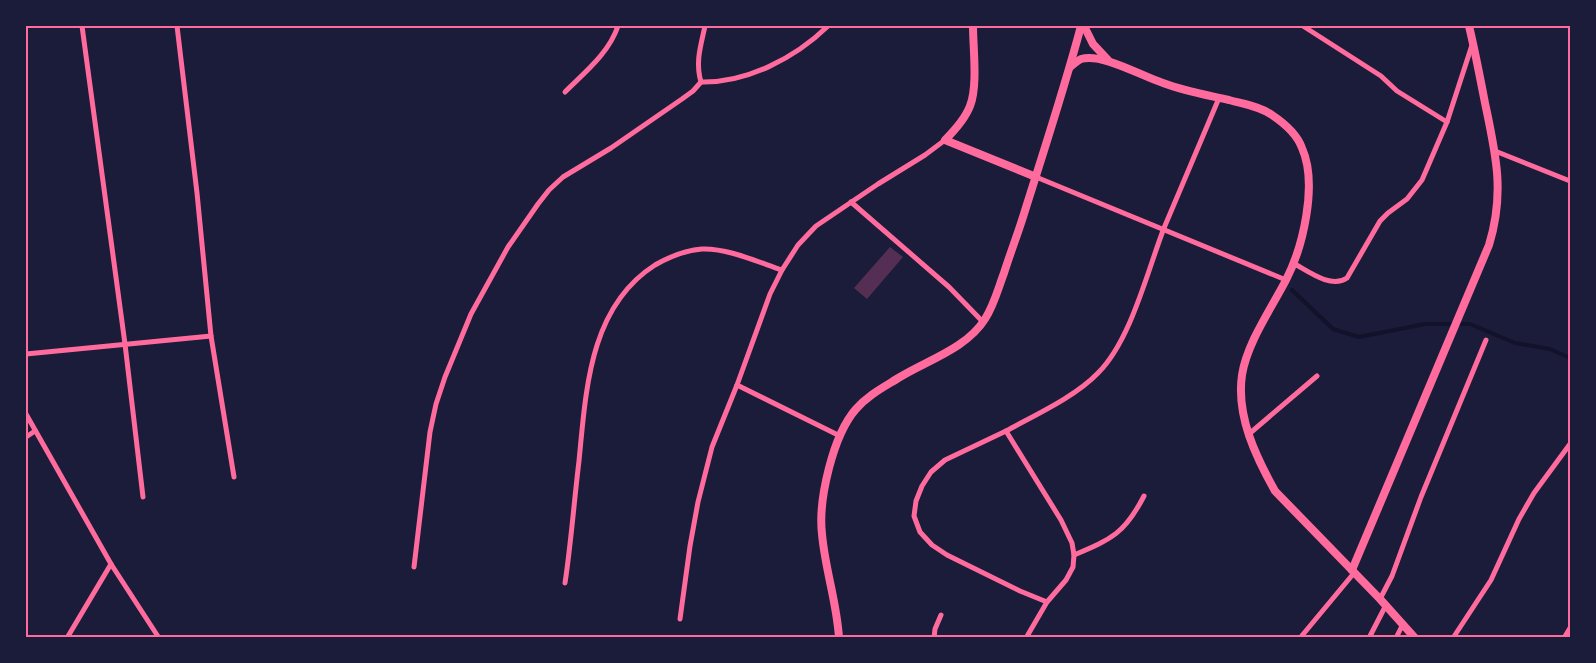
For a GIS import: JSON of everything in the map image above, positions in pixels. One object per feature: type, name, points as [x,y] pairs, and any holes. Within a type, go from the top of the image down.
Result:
[{"type":"main road","points":[[973,26],[974,86],[970,105],[958,125],[945,140],[1036,177]]},
{"type":"main road","points":[[1082,26],[1093,44],[1108,60]]},
{"type":"main road","points":[[839,638],[821,533],[826,484],[840,436],[855,410],[872,394],[921,364],[957,347],[983,322],[999,287],[1036,177],[1082,26]]},
{"type":"main road","points":[[1353,572],[1494,229],[1498,172],[1469,26]]},
{"type":"main road","points":[[1070,67],[1083,59],[1108,60],[1167,85],[1251,105],[1270,113],[1289,128],[1302,147],[1308,172],[1306,217],[1293,263],[1258,329],[1242,374],[1241,392],[1249,434],[1260,463],[1275,491],[1415,638]]},
{"type":"street","points":[[82,26],[125,344],[143,497]]},
{"type":"street","points":[[177,26],[211,336],[234,477]]},
{"type":"street","points":[[565,92],[598,58],[609,44],[618,26]]},
{"type":"street","points":[[414,567],[430,432],[436,404],[471,314],[508,247],[549,190],[563,177],[611,148],[693,91],[700,82],[698,59],[705,26]]},
{"type":"street","points":[[700,82],[717,82],[745,77],[787,57],[810,42],[828,26]]},
{"type":"street","points":[[1303,26],[1381,76],[1397,91],[1447,122]]},
{"type":"street","points":[[1293,263],[1328,280],[1342,281],[1347,278],[1380,221],[1407,199],[1419,185],[1447,122],[1473,43]]},
{"type":"street","points":[[1047,602],[989,576],[932,545],[920,532],[914,516],[916,501],[931,472],[945,460],[1006,431],[1076,391],[1099,373],[1115,351],[1128,326],[1164,230],[1219,98]]},
{"type":"street","points":[[680,619],[698,502],[712,447],[770,294],[782,270],[798,245],[816,226],[945,140]]},
{"type":"street","points":[[1495,151],[1570,181]]},
{"type":"street","points":[[1036,177],[1286,280]]},
{"type":"street","points":[[851,202],[949,287],[983,322]]},
{"type":"street","points":[[565,583],[590,371],[596,346],[606,321],[621,295],[642,273],[662,261],[682,253],[703,249],[724,252],[782,270]]},
{"type":"street","points":[[26,354],[211,336]]},
{"type":"street","points":[[1369,638],[1421,497],[1486,340]]},
{"type":"street","points":[[1249,434],[1317,376]]},
{"type":"street","points":[[737,385],[840,436]]},
{"type":"street","points":[[26,414],[111,564],[159,638]]},
{"type":"street","points":[[26,437],[35,431]]},
{"type":"street","points":[[1006,431],[1061,520],[1072,543],[1074,555],[1073,567],[1066,580],[1047,602],[1026,638]]},
{"type":"street","points":[[1453,638],[1491,580],[1519,519],[1534,493],[1570,444]]},
{"type":"street","points":[[1074,555],[1098,545],[1125,527],[1144,496]]},
{"type":"street","points":[[67,638],[111,564]]},
{"type":"street","points":[[1300,638],[1353,572]]},
{"type":"street","points":[[934,638],[941,615]]},
{"type":"street","points":[[1396,638],[1403,624]]},
{"type":"street","points":[[1564,638],[1570,628]]},
{"type":"building","points":[[890,247],[903,257],[867,299],[854,288]]},
{"type":"waterway","points":[[1292,290],[1333,329],[1359,337],[1425,324],[1470,324],[1515,343],[1550,349],[1570,358]]}]
